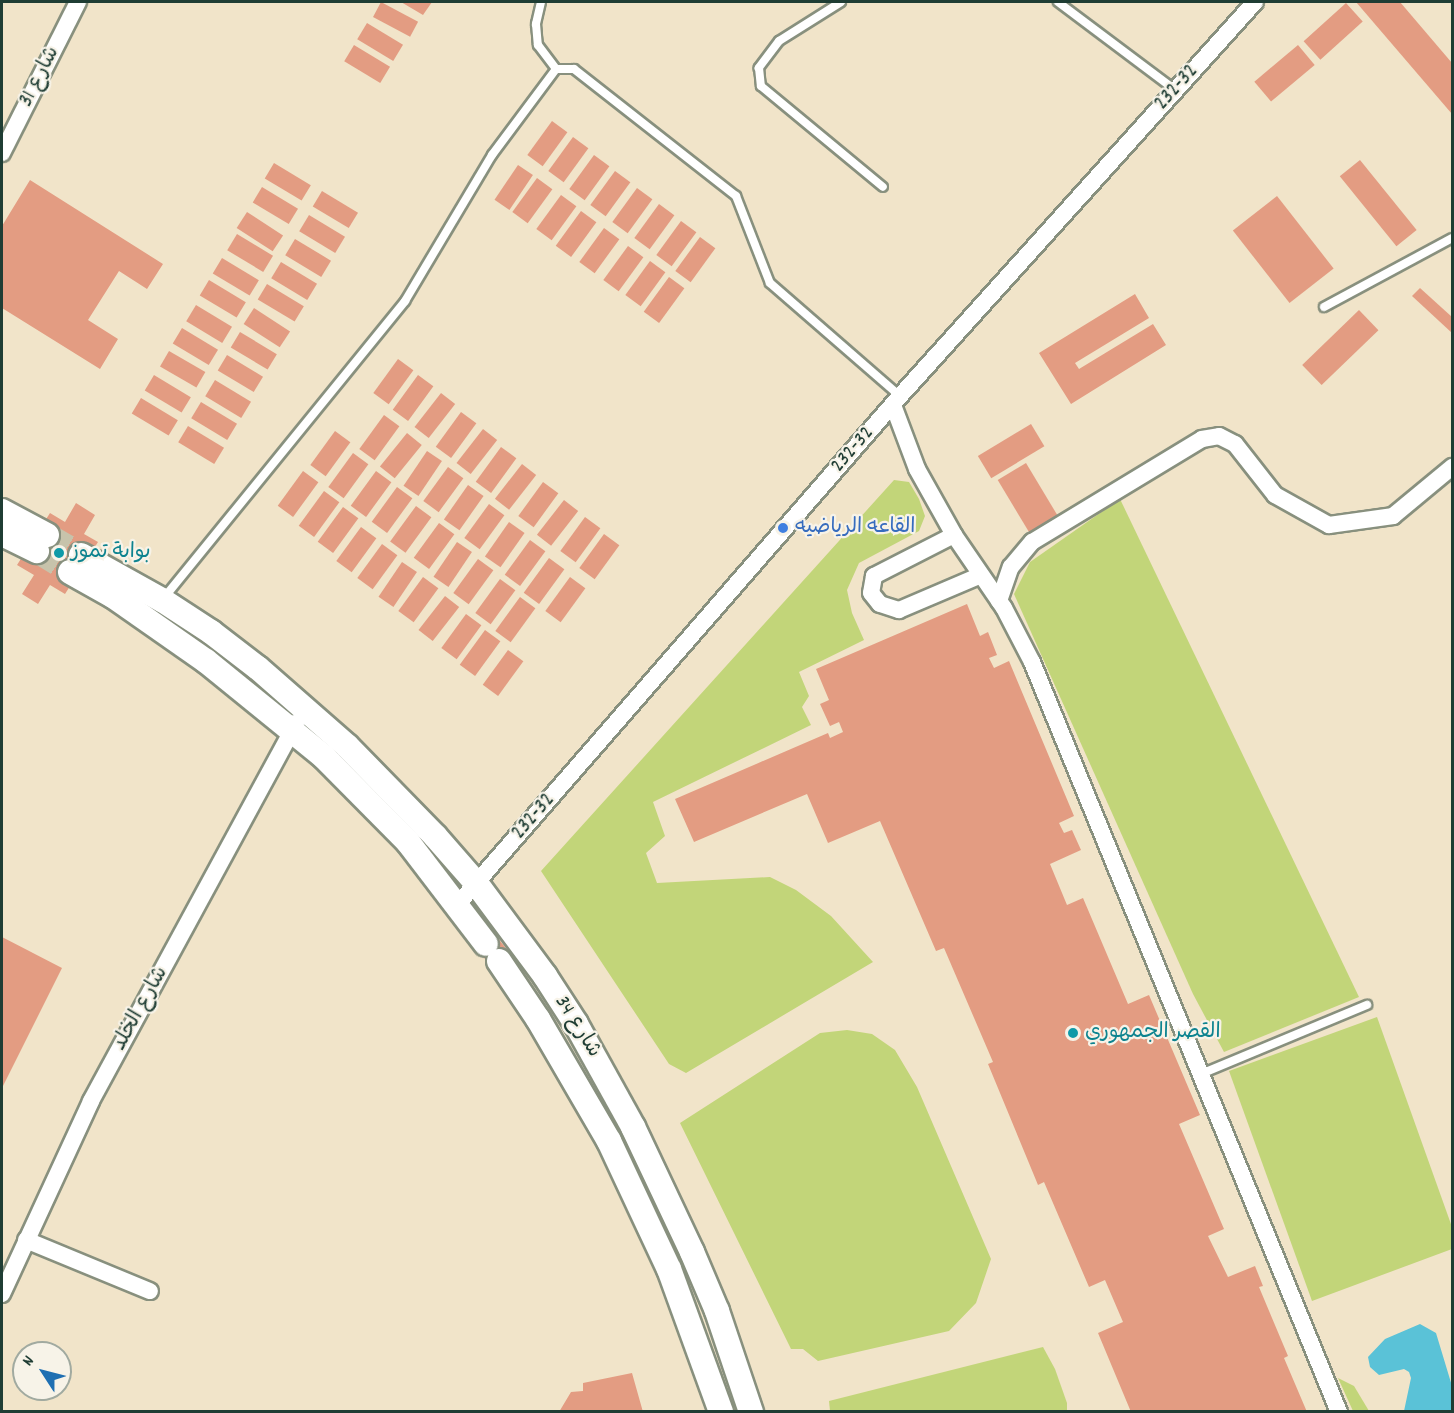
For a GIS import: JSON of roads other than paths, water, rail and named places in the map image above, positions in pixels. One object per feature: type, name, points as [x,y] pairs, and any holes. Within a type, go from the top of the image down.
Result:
[{"type":"main road","points":[[2,511],[42,543],[2,534]]},
{"type":"main road","points":[[75,563],[155,609],[211,632],[303,706]]},
{"type":"main road","points":[[155,609],[206,660],[293,731]]},
{"type":"main road","name":"شارع 34","points":[[303,706],[392,790],[476,883],[564,1005],[633,1127],[701,1272],[751,1412]]},
{"type":"main road","name":"شارع 34","points":[[293,731],[381,813],[457,905],[538,1019],[609,1141],[669,1269],[721,1412]]},
{"type":"street","name":"شارع 31","points":[[2,153],[78,2]]},
{"type":"street","name":"232-32","points":[[457,905],[896,401],[1255,2]]},
{"type":"street","points":[[896,401],[917,469],[954,535],[999,601],[1032,662],[1339,1412]]},
{"type":"street","points":[[999,601],[1011,567],[1032,542],[1202,439],[1219,436],[1235,444],[1275,495],[1329,525],[1393,516],[1452,467]]},
{"type":"street","points":[[954,535],[874,576],[872,593],[880,604],[898,610],[981,575]]},
{"type":"street","name":"شارع الخلد","points":[[2,1294],[91,1101],[293,731],[303,706]]},
{"type":"street","points":[[26,1240],[150,1291]]},
{"type":"lane","points":[[541,2],[536,24],[538,45],[556,69]]},
{"type":"lane","points":[[842,2],[779,41],[759,68],[761,86],[883,187]]},
{"type":"lane","points":[[1058,2],[1175,90]]},
{"type":"lane","points":[[556,69],[574,69],[736,196],[770,283],[896,401]]},
{"type":"lane","points":[[155,609],[405,301],[492,155],[556,69]]},
{"type":"lane","points":[[1324,307],[1452,238]]},
{"type":"lane","points":[[1200,1074],[1367,1005]]},
{"type":"water","points":[[1420,1324],[1436,1333],[1452,1386],[1452,1411],[1404,1411],[1411,1378],[1409,1372],[1404,1369],[1379,1375],[1370,1367],[1368,1357],[1385,1339]]},
{"type":"tunnel","points":[[47,535],[81,555]]},
{"type":"tunnel","points":[[37,551],[70,572]]},
{"type":"place","name":"القاعه الرياضيه","points":[[783,528]]},
{"type":"place","name":"بوابة تموز","points":[[59,553]]},
{"type":"place","name":"القصر الجمهوري","points":[[1073,1033]]}]
